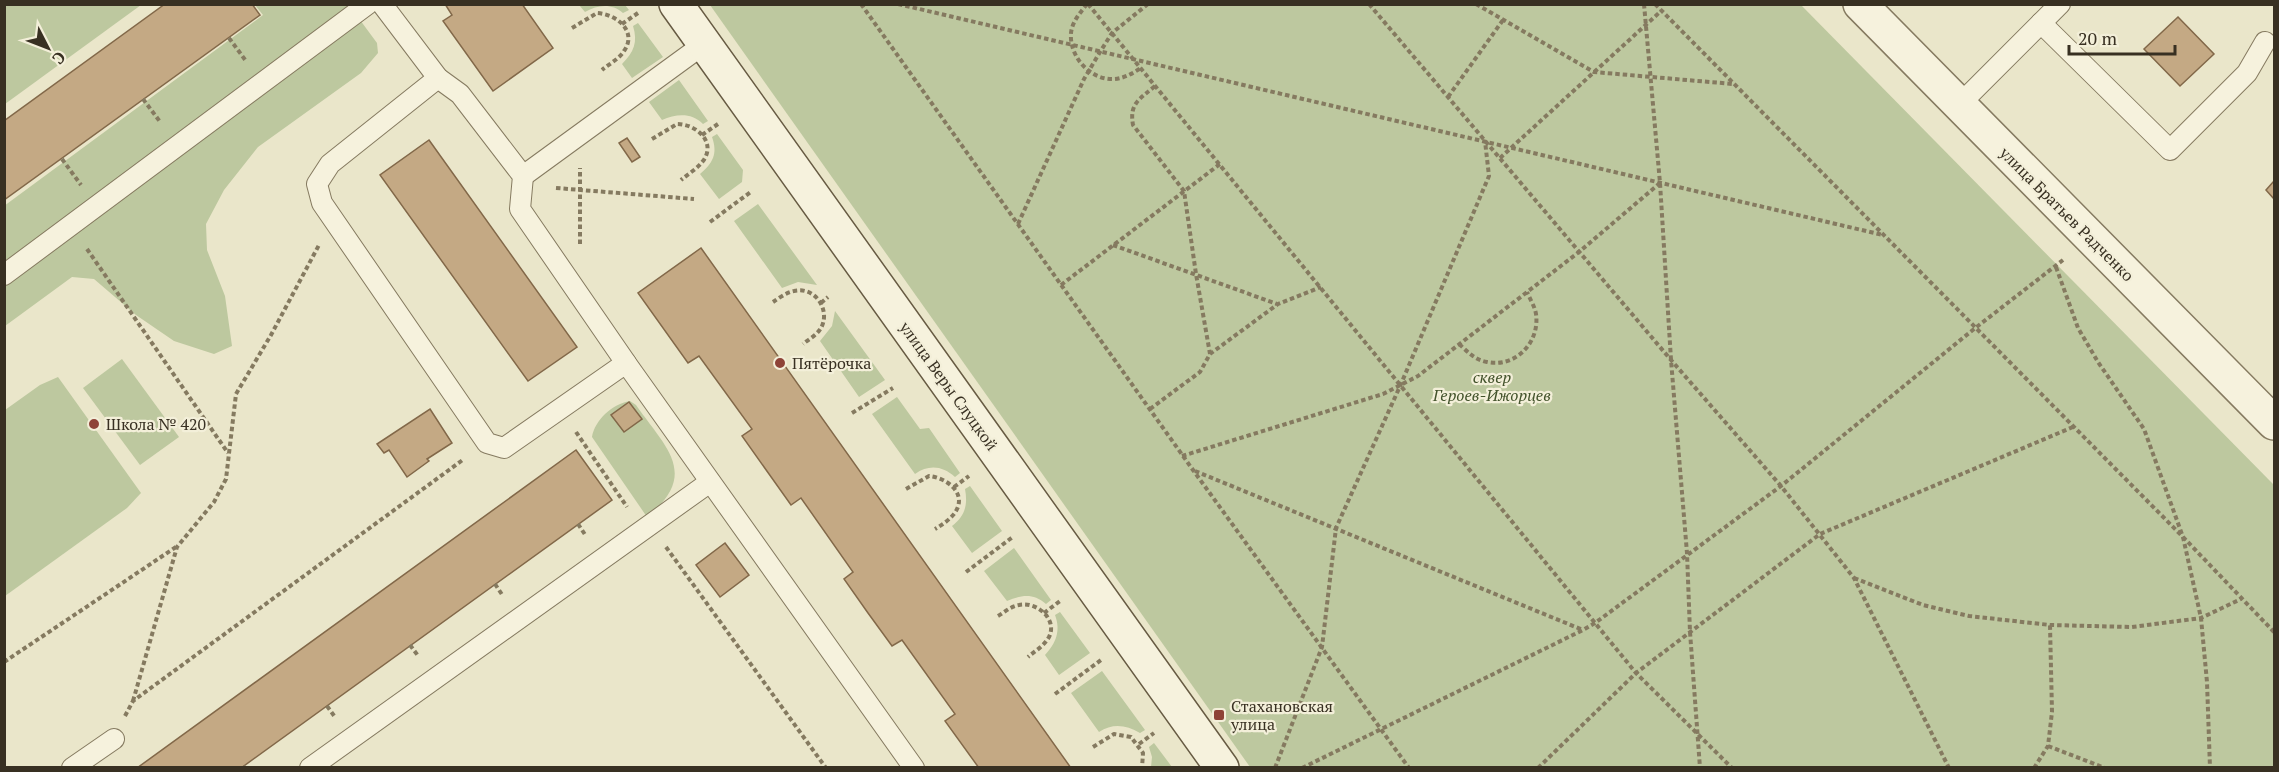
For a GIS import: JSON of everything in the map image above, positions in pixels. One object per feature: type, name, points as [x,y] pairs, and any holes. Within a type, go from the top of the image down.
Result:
[{"type":"street","name":"улица Веры Слуцкой","points":[[676,4],[1222,768]]},
{"type":"street","name":"улица Братьев Радченко","points":[[1860,4],[2274,423]]},
{"type":"lane","points":[[4,275],[368,4]]},
{"type":"lane","points":[[382,4],[438,78],[460,94],[523,180],[520,209],[626,363],[914,768]]},
{"type":"lane","points":[[1959,105],[2060,4]]},
{"type":"lane","points":[[2041,23],[2170,150],[2247,73],[2265,42]]},
{"type":"lane","points":[[523,180],[579,134],[704,44]]},
{"type":"lane","points":[[438,78],[330,164],[317,184],[322,203],[487,443],[504,448],[626,363]]},
{"type":"lane","points":[[310,768],[710,482]]},
{"type":"lane","points":[[72,768],[114,739]]},
{"type":"path","points":[[861,4],[1182,456],[1409,768]]},
{"type":"path","points":[[898,4],[1883,235]]},
{"type":"path","points":[[1141,68],[1127,76],[1113,79],[1099,77],[1077,59],[1072,45],[1071,32],[1087,4],[1141,68],[1401,384],[1636,673],[1732,768]]},
{"type":"path","points":[[1018,224],[1100,52],[1112,33],[1148,4]]},
{"type":"path","points":[[1370,4],[1671,360],[1781,486],[1854,578],[1949,768]]},
{"type":"path","points":[[1476,4],[1594,72],[1734,84]]},
{"type":"path","points":[[1644,4],[1660,183],[1700,768]]},
{"type":"path","points":[[1655,4],[1974,329],[2183,537],[2274,633]]},
{"type":"path","points":[[1500,158],[1661,11]]},
{"type":"path","points":[[622,24],[638,13]]},
{"type":"path","points":[[572,28],[597,14],[615,17],[622,24],[627,33],[628,42],[625,50],[602,70]]},
{"type":"path","points":[[1448,97],[1503,20]]},
{"type":"path","points":[[1155,86],[1134,104],[1131,113],[1133,125],[1184,191],[1210,354]]},
{"type":"path","points":[[652,139],[677,124],[694,127],[702,135],[707,153],[703,161],[681,180]]},
{"type":"path","points":[[702,135],[718,124]]},
{"type":"path","points":[[579,134],[581,190],[579,294]]},
{"type":"path","points":[[1275,768],[1322,647],[1336,528],[1401,384],[1489,176],[1485,141]]},
{"type":"path","points":[[1061,285],[1220,164]]},
{"type":"path","points":[[523,180],[581,190],[694,199]]},
{"type":"path","points":[[1182,456],[1383,394],[1418,376],[1579,252],[1660,183]]},
{"type":"path","points":[[710,222],[753,191]]},
{"type":"path","points":[[4,662],[177,547],[214,502],[226,479],[236,394],[271,335],[333,218]]},
{"type":"path","points":[[71,226],[228,453]]},
{"type":"path","points":[[1113,245],[1278,304]]},
{"type":"path","points":[[1302,768],[1595,623],[1687,553],[1781,486],[2067,256]]},
{"type":"path","points":[[2056,267],[2078,328],[2098,362],[2144,429],[2183,537],[2201,618],[2207,682],[2210,768]]},
{"type":"path","points":[[1150,409],[1200,372],[1210,354],[1278,304],[1321,287]]},
{"type":"path","points":[[773,302],[795,290],[805,291],[821,303],[825,313],[821,328],[803,344]]},
{"type":"path","points":[[1459,344],[1473,357],[1486,362],[1500,363],[1514,359],[1525,351],[1533,339],[1537,326],[1536,312],[1527,292]]},
{"type":"path","points":[[821,303],[828,297]]},
{"type":"path","points":[[852,413],[893,388]]},
{"type":"path","points":[[560,409],[826,768]]},
{"type":"path","points":[[1538,768],[1636,673],[1820,534],[2073,427]]},
{"type":"path","points":[[133,701],[487,443]]},
{"type":"path","points":[[1193,470],[1583,630]]},
{"type":"path","points":[[954,487],[970,475]]},
{"type":"path","points":[[906,489],[929,476],[947,480],[954,487],[958,496],[958,506],[948,520],[935,529]]},
{"type":"path","points":[[966,572],[1014,536]]},
{"type":"path","points":[[114,739],[133,701],[177,547]]},
{"type":"path","points":[[1854,578],[1923,604],[1969,616],[2050,625],[2132,627],[2201,618],[2241,599]]},
{"type":"path","points":[[1044,613],[1060,601]]},
{"type":"path","points":[[998,616],[1020,604],[1029,604],[1044,613],[1050,622],[1051,631],[1048,639],[1028,657]]},
{"type":"path","points":[[2034,768],[2048,746],[2052,712],[2050,625]]},
{"type":"path","points":[[1054,694],[1102,660]]},
{"type":"path","points":[[1139,744],[1155,733]]},
{"type":"path","points":[[1093,747],[1114,734],[1131,737],[1139,744],[1143,753],[1142,768]]},
{"type":"path","points":[[2048,746],[2105,768]]},
{"type":"green space","points":[[5,4],[141,4],[141,5],[5,104]]},
{"type":"green space","points":[[255,5],[349,5],[377,43],[378,53],[361,73],[258,147],[224,190],[206,224],[207,250],[225,296],[232,346],[214,354],[174,341],[136,315],[94,279],[72,277],[5,326],[4,206],[263,15]]},
{"type":"green space","points":[[579,5],[625,5],[629,10],[623,13],[604,6],[585,12]]},
{"type":"green space","name":"сквер Героев-Ижорцев","points":[[710,5],[1801,5],[2274,485],[2274,767],[1250,767]]},
{"type":"green space","points":[[638,23],[663,57],[632,78],[622,64],[634,46],[633,26]]},
{"type":"green space","points":[[679,80],[708,121],[703,124],[694,117],[683,115],[662,120],[649,102]]},
{"type":"green space","points":[[717,134],[743,170],[742,182],[719,199],[700,174],[713,158],[712,137]]},
{"type":"green space","points":[[758,204],[817,285],[798,282],[782,288],[734,221]]},
{"type":"green space","points":[[835,311],[885,380],[859,397],[820,341],[832,326]]},
{"type":"green space","points":[[122,359],[179,437],[140,465],[83,388]]},
{"type":"green space","points":[[58,377],[141,493],[127,508],[5,596],[5,410],[40,385]]},
{"type":"green space","points":[[897,397],[920,429],[929,428],[960,473],[955,477],[946,470],[936,468],[925,469],[915,474],[872,414]]},
{"type":"green space","points":[[630,401],[636,405],[667,448],[673,461],[675,474],[672,487],[663,502],[647,517],[592,437],[605,414]]},
{"type":"green space","points":[[970,486],[1002,531],[972,553],[952,526],[963,514],[966,505],[965,489]]},
{"type":"green space","points":[[1014,548],[1051,600],[1046,604],[1037,598],[1027,596],[1007,601],[984,571]]},
{"type":"green space","points":[[1060,612],[1090,653],[1059,675],[1045,655],[1056,636],[1058,626],[1055,615]]},
{"type":"green space","points":[[1102,671],[1145,730],[1140,733],[1130,728],[1114,726],[1099,732],[1071,693]]},
{"type":"green space","points":[[1154,743],[1172,767],[1151,767],[1152,757],[1149,747]]},
{"type":"building","points":[[165,4],[252,4],[260,15],[4,200],[4,121]]},
{"type":"building","points":[[445,4],[522,4],[553,48],[493,91],[443,21],[452,15]]},
{"type":"building","points":[[2178,17],[2214,54],[2180,86],[2144,49]]},
{"type":"building","points":[[627,138],[640,157],[632,162],[619,143]]},
{"type":"building","points":[[429,140],[577,347],[528,381],[380,175]]},
{"type":"building","points":[[2274,181],[2274,199],[2266,190]]},
{"type":"building","points":[[701,248],[1071,768],[979,768],[945,721],[955,714],[902,640],[892,646],[868,613],[844,579],[853,572],[801,498],[791,505],[742,436],[752,429],[699,356],[688,363],[638,293]]},
{"type":"building","points":[[629,402],[642,419],[624,432],[611,415]]},
{"type":"building","points":[[430,409],[452,443],[427,459],[429,461],[407,477],[389,450],[384,453],[377,444]]},
{"type":"building","points":[[576,450],[612,500],[241,768],[137,768]]},
{"type":"building","points":[[725,543],[749,575],[720,597],[696,565]]},
{"type":"place","name":"Пятёрочка","points":[[780,363]]},
{"type":"place","name":"Школа № 420","points":[[94,424]]},
{"type":"place","name":"Стахановская улица","points":[[1219,715]]}]
